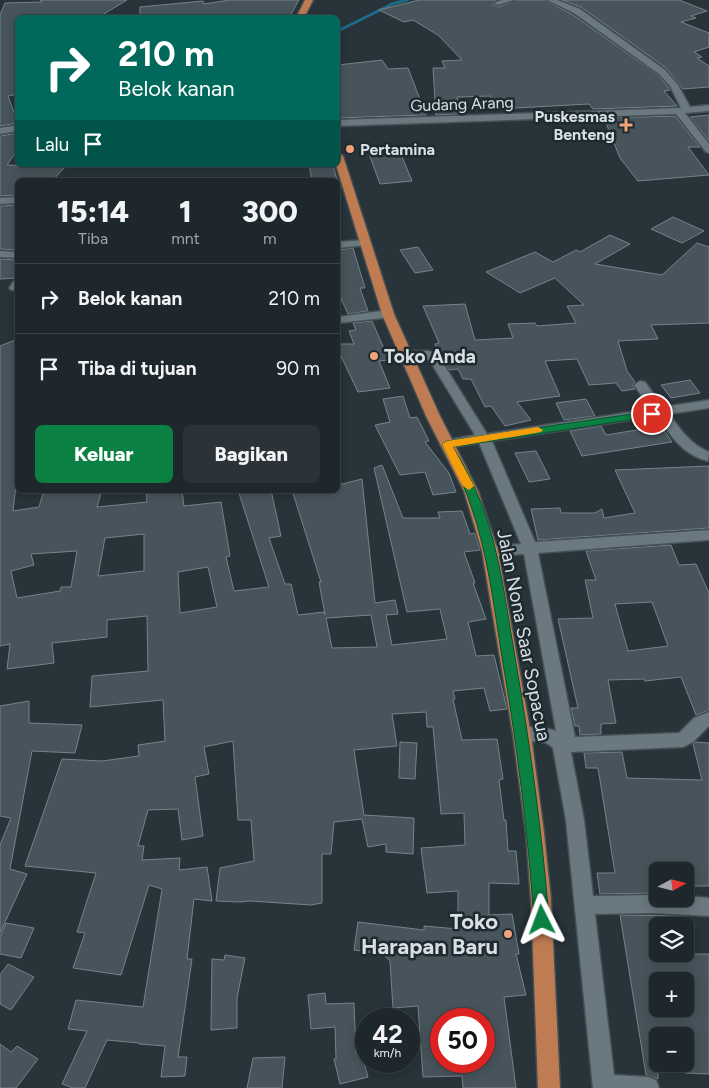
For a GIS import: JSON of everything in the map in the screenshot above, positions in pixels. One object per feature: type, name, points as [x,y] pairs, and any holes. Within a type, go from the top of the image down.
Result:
[{"type":"main road","points":[[302,15],[309,0]]},
{"type":"main road","name":"Jalan Nona Saar Sopacua","points":[[340,163],[388,314],[447,444],[464,475],[477,506],[490,551],[522,735],[535,833],[541,900],[549,1088]]},
{"type":"street","points":[[498,3],[510,0]]},
{"type":"street","points":[[551,0],[577,11],[662,72],[674,85],[683,110],[709,150]]},
{"type":"street","name":"Gudang Arang","points":[[340,123],[709,108]]},
{"type":"street","points":[[0,132],[15,129]]},
{"type":"street","points":[[0,201],[15,200]]},
{"type":"street","points":[[340,246],[364,243]]},
{"type":"street","points":[[0,254],[15,254]]},
{"type":"street","points":[[340,320],[388,314]]},
{"type":"street","points":[[406,354],[422,353],[434,358],[484,439],[530,548],[565,744],[604,1087],[648,1088]]},
{"type":"street","points":[[640,384],[683,442],[692,450],[708,457]]},
{"type":"street","points":[[447,444],[709,404]]},
{"type":"street","points":[[490,551],[709,535]]},
{"type":"street","points":[[522,735],[548,735],[565,744],[683,740],[689,737],[698,723],[709,720]]},
{"type":"street","points":[[584,906],[654,904],[709,907]]},
{"type":"building","points":[[40,0],[127,0],[102,15],[15,15],[15,95],[8,96],[15,115],[15,124],[0,126],[0,15],[5,3],[42,2]]},
{"type":"building","points":[[230,0],[299,0],[291,15],[140,15],[140,7],[203,1],[204,4]]},
{"type":"building","points":[[419,0],[496,0],[492,4],[499,7],[516,0],[545,0],[573,15],[658,75],[670,90],[664,91],[677,106],[593,109],[589,104],[497,109],[490,96],[457,97],[462,114],[436,115],[433,68],[445,68],[442,61],[462,60],[438,35],[413,20],[404,22],[379,10]]},
{"type":"building","points":[[562,0],[679,0],[707,11],[691,16],[696,18],[681,22],[709,33],[709,47],[694,52],[702,57],[697,58],[709,66],[709,87],[683,89],[666,68],[581,7]]},
{"type":"building","points":[[382,60],[388,69],[408,68],[426,115],[340,118],[340,65]]},
{"type":"building","points":[[709,115],[709,141],[690,117]]},
{"type":"building","points":[[675,116],[700,147],[688,147],[709,175],[638,181],[620,158],[604,118]]},
{"type":"building","points":[[15,134],[15,153],[7,165],[15,165],[15,167],[65,167],[55,178],[15,178],[15,195],[0,196],[0,136]]},
{"type":"building","points":[[400,152],[412,181],[380,184],[369,154]]},
{"type":"building","points":[[309,167],[334,167],[336,178],[312,178]]},
{"type":"building","points":[[15,205],[15,250],[0,249],[0,206]]},
{"type":"building","points":[[673,217],[704,231],[682,243],[651,229]]},
{"type":"building","points":[[610,235],[630,244],[595,264],[662,275],[697,243],[709,247],[709,323],[651,325],[658,339],[618,341],[627,371],[635,382],[632,385],[635,389],[622,391],[616,383],[589,385],[577,359],[545,361],[560,396],[517,402],[531,420],[505,426],[491,406],[485,407],[471,379],[463,379],[458,369],[449,370],[438,353],[435,344],[439,343],[423,306],[465,304],[475,340],[513,338],[508,324],[535,323],[537,326],[576,323],[567,306],[584,305],[555,278],[520,293],[486,272],[535,252],[553,262],[576,250],[580,252]]},
{"type":"building","points":[[418,247],[433,270],[415,273],[400,250]]},
{"type":"building","points":[[353,248],[365,288],[360,288],[368,311],[348,314],[340,296],[340,250]]},
{"type":"building","points":[[0,259],[15,260],[15,278],[0,279]]},
{"type":"building","points":[[372,321],[389,360],[379,361],[390,388],[358,392],[340,354],[340,344],[354,344],[349,331],[356,330],[353,323]]},
{"type":"building","points":[[15,340],[15,493],[13,511],[39,507],[43,493],[101,493],[97,507],[147,502],[146,493],[182,493],[184,506],[221,502],[230,556],[226,557],[234,591],[269,587],[239,493],[272,493],[281,536],[269,538],[285,584],[291,584],[298,615],[324,612],[325,615],[319,582],[321,582],[293,493],[340,493],[340,484],[362,479],[375,603],[395,600],[398,614],[386,615],[392,645],[447,639],[440,609],[407,612],[374,468],[382,465],[403,518],[440,518],[438,512],[462,511],[470,534],[475,533],[480,550],[464,552],[486,619],[468,622],[476,656],[494,655],[507,709],[490,711],[484,688],[453,691],[455,699],[453,699],[462,740],[497,739],[503,779],[499,780],[504,820],[506,820],[508,851],[516,851],[519,884],[489,883],[489,915],[512,914],[519,954],[516,954],[526,995],[504,997],[516,1088],[463,1088],[462,1076],[423,1077],[420,1008],[418,1006],[393,1008],[390,961],[383,954],[354,950],[358,922],[424,930],[424,926],[458,929],[458,891],[427,893],[421,848],[465,845],[464,813],[441,814],[433,727],[427,727],[426,712],[392,714],[397,746],[354,750],[364,815],[414,818],[413,854],[386,852],[386,844],[368,847],[362,819],[334,822],[331,854],[322,854],[322,903],[311,905],[216,901],[220,868],[254,861],[251,820],[238,820],[233,741],[204,747],[209,774],[195,777],[203,836],[182,840],[178,809],[148,810],[138,846],[144,846],[142,860],[180,858],[179,870],[207,867],[212,901],[194,899],[187,959],[192,959],[178,1057],[187,1057],[185,1076],[161,1077],[165,1046],[107,1040],[85,1088],[73,1088],[62,1084],[87,1031],[68,1029],[76,1000],[143,1007],[162,889],[149,885],[121,975],[73,968],[85,933],[77,932],[96,873],[25,866],[62,759],[102,761],[139,756],[138,745],[165,741],[163,700],[90,707],[92,676],[148,671],[147,616],[107,620],[107,637],[52,643],[54,663],[7,669],[10,644],[0,646],[0,346]],"holes":[[[144,534],[144,571],[98,576],[105,538]],[[77,551],[71,587],[61,587],[60,591],[17,598],[11,571],[34,565],[31,554]],[[208,567],[217,607],[180,613],[178,572]],[[371,615],[377,647],[332,648],[326,618]]]},
{"type":"building","points":[[690,380],[700,393],[671,398],[661,385]]},
{"type":"building","points":[[403,396],[410,418],[417,417],[429,441],[425,442],[449,473],[456,492],[433,495],[425,472],[400,475],[375,425],[390,422],[383,399]]},
{"type":"building","points":[[586,399],[595,416],[564,420],[556,403]]},
{"type":"building","points":[[601,426],[606,435],[661,426],[672,442],[582,456],[570,431]]},
{"type":"building","points":[[536,451],[550,479],[529,482],[515,453]]},
{"type":"building","points":[[709,466],[709,528],[538,540],[531,509],[560,508],[561,513],[595,513],[602,509],[604,518],[635,513],[615,470]]},
{"type":"building","points":[[671,545],[679,565],[696,564],[709,593],[709,710],[696,715],[681,677],[645,681],[644,679],[608,680],[616,723],[601,724],[601,734],[580,735],[579,726],[575,726],[571,708],[578,708],[558,619],[593,618],[585,580],[596,580],[586,551]],"holes":[[[652,602],[668,646],[628,651],[615,604]]]},
{"type":"building","points":[[29,701],[29,723],[82,725],[75,753],[32,751],[10,869],[27,874],[0,933],[0,845],[11,818],[0,816],[0,706]]},
{"type":"building","points":[[400,742],[417,743],[415,779],[399,778]]},
{"type":"building","points":[[695,742],[709,743],[709,886],[694,886],[694,862],[649,862],[649,893],[600,894],[597,873],[615,873],[598,768],[586,768],[584,753],[622,752],[627,778],[702,780],[693,744]]},
{"type":"building","points":[[620,915],[677,916],[649,917],[649,962],[694,962],[694,954],[709,954],[709,1074],[685,1073],[694,1072],[694,1027],[649,1027],[649,1072],[658,1072],[658,1079],[646,1075]]},
{"type":"building","points":[[6,923],[34,928],[21,958],[0,954],[0,937]]},
{"type":"building","points":[[225,955],[245,958],[237,998],[237,1028],[211,1030],[212,959],[224,960]]},
{"type":"building","points":[[8,964],[34,977],[11,1010],[0,1004],[0,975]]},
{"type":"building","points":[[325,993],[326,1004],[354,1003],[355,1073],[367,1073],[368,1077],[340,1084],[334,1059],[336,1059],[335,1027],[311,1029],[308,995]]},
{"type":"building","points":[[0,1044],[11,1052],[17,1046],[38,1059],[16,1088],[0,1088]]},
{"type":"building","points":[[285,1057],[282,1088],[247,1088],[253,1058]]},
{"type":"waterway","points":[[340,30],[392,4],[407,0]]},
{"type":"slow traffic","points":[[469,486],[447,444],[538,430]]},
{"type":"place","name":"Puskesmas Benteng","points":[[626,125]]},
{"type":"place","name":"Pertamina","points":[[350,149]]},
{"type":"place","name":"Toko Anda","points":[[374,356]]},
{"type":"place","name":"Toko Harapan Baru","points":[[508,934]]},
{"type":"route","points":[[542,920],[535,833],[522,735],[512,688],[490,551],[477,506],[464,475],[447,444],[652,414]]}]
